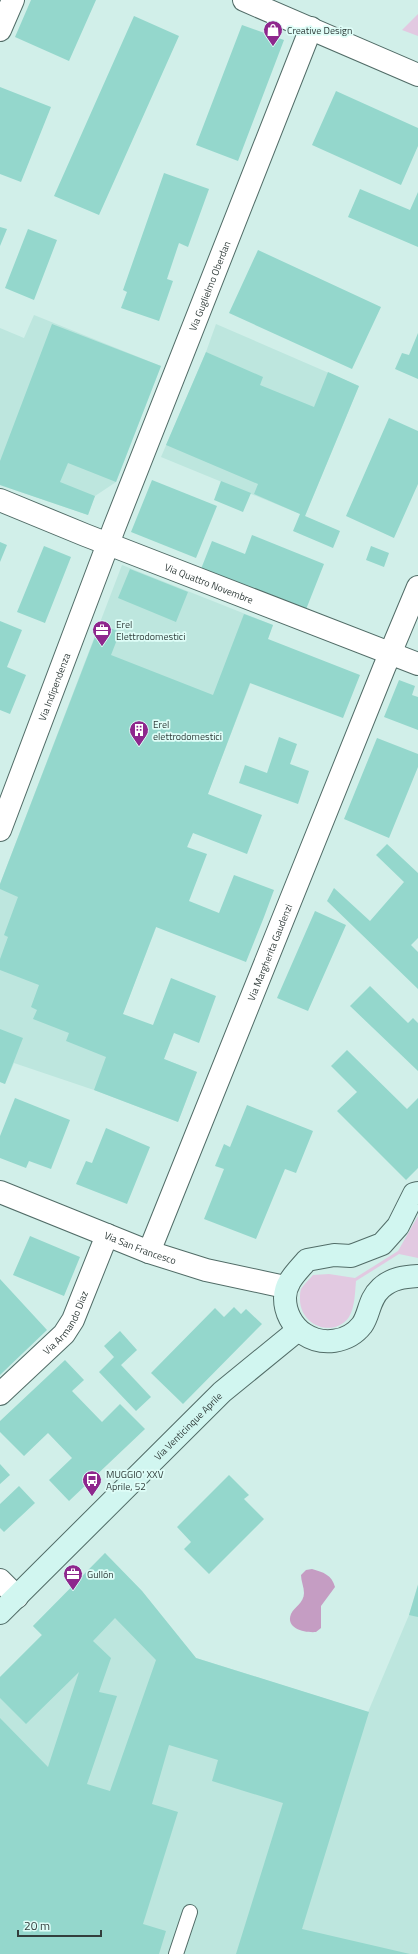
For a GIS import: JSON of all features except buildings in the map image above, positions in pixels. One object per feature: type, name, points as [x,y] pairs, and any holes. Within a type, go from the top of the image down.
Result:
[{"type":"main road","points":[[418,1193],[414,1194],[398,1226],[382,1244],[351,1256],[334,1255],[307,1260],[285,1287],[285,1309],[298,1330],[311,1339],[324,1342],[336,1341],[348,1337],[362,1325],[371,1300],[382,1287],[399,1277],[418,1276]]},
{"type":"main road","name":"Via Venticinque Aprile","points":[[0,1614],[222,1392],[298,1330]]},
{"type":"street","points":[[0,30],[13,0]]},
{"type":"street","points":[[244,0],[418,75]]},
{"type":"street","name":"Via Guglielmo Oberdan","points":[[108,544],[311,28]]},
{"type":"street","name":"Via Quattro Novembre","points":[[0,500],[108,544],[418,664]]},
{"type":"street","name":"Via Indipendenza","points":[[0,830],[108,544]]},
{"type":"street","name":"Via Margherita Gaudenzi","points":[[149,1252],[390,653],[418,587]]},
{"type":"street","name":"Via San Francesco","points":[[0,1192],[149,1252],[206,1270],[285,1287]]},
{"type":"street","name":"Via Armando Diaz","points":[[0,1394],[50,1348],[74,1320],[107,1235]]},
{"type":"street","points":[[0,1580],[17,1596]]},
{"type":"lane","points":[[176,1954],[190,1912]]},
{"type":"shaded area","points":[[418,14],[418,36],[402,30]]},
{"type":"shaded area","points":[[34,315],[161,366],[116,482],[95,496],[88,515],[0,485],[0,328],[24,338]]},
{"type":"shaded area","points":[[216,324],[359,386],[305,516],[161,457],[206,352]]},
{"type":"shaded area","points":[[122,565],[273,625],[113,1039],[197,1072],[178,1122],[94,1090],[14,1063],[5,1084],[0,1082],[0,884]]},
{"type":"shaded area","points":[[418,1216],[418,1258],[399,1254],[356,1281],[352,1309],[349,1317],[342,1324],[326,1328],[311,1322],[301,1307],[300,1291],[313,1275],[329,1274],[355,1278],[398,1251]]},
{"type":"shaded area","points":[[105,1553],[142,1591],[196,1658],[368,1712],[409,1615],[418,1584],[418,1954],[0,1954],[0,1677],[42,1635],[33,1626]]},
{"type":"shaded area","points":[[312,1569],[320,1571],[329,1577],[334,1583],[335,1587],[321,1606],[321,1628],[316,1632],[302,1631],[294,1627],[290,1619],[292,1611],[301,1602],[304,1596],[301,1575],[306,1570]]},
{"type":"place","name":"Creative Design","points":[[273,47]]},
{"type":"place","name":"Erel Elettrodomestici","points":[[102,647]]},
{"type":"place","name":"Erel elettrodomestici","points":[[139,747]]},
{"type":"place","name":"MUGGIO' XXV Aprile, 52","points":[[92,1497]]},
{"type":"place","name":"Gullón","points":[[73,1591]]}]
